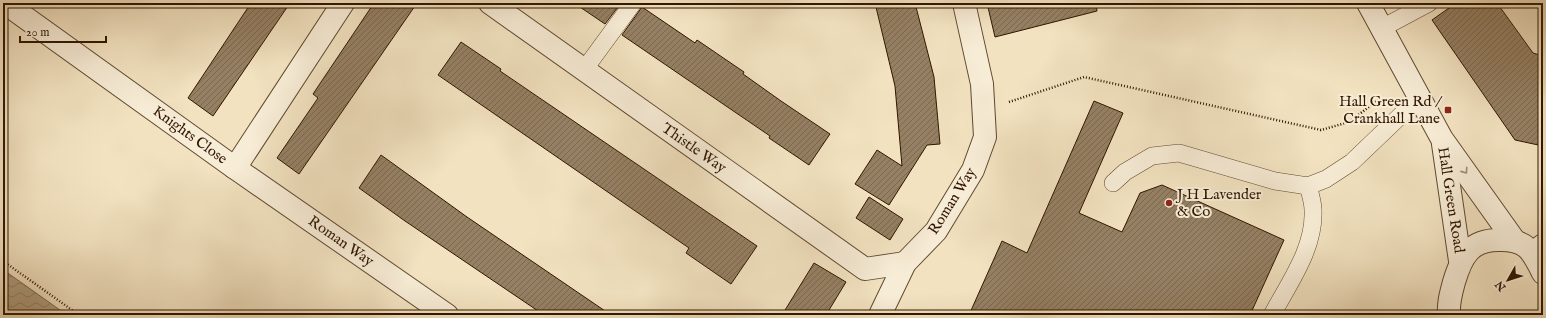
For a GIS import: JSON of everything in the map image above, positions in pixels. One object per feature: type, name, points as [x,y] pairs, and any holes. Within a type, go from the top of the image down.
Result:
[{"type":"street","name":"Knights Close","points":[[5,3],[235,168],[343,3]]},
{"type":"street","name":"Thistle Way","points":[[490,3],[865,268],[905,263]]},
{"type":"street","name":"Roman Way","points":[[880,315],[905,263],[936,231],[973,170],[984,137],[982,84],[964,3]]},
{"type":"street","name":"Hall Green Road","points":[[1368,3],[1442,139],[1514,240]]},
{"type":"street","name":"Hall Green Road","points":[[1442,139],[1460,261]]},
{"type":"street","name":"Roman Way","points":[[235,168],[447,315]]},
{"type":"street","points":[[1447,312],[1460,261],[1469,250],[1478,243],[1489,240],[1514,240],[1538,249],[1543,273]]},
{"type":"lane","points":[[584,70],[633,3]]},
{"type":"lane","points":[[1382,28],[1429,3]]},
{"type":"lane","points":[[1113,183],[1125,172],[1152,156],[1179,153],[1275,181],[1308,186],[1326,179],[1352,162],[1419,98]]},
{"type":"lane","points":[[1272,315],[1304,255],[1312,230],[1313,209],[1308,186]]},
{"type":"path","points":[[983,110],[1084,77],[1322,130],[1349,122],[1382,97]]},
{"type":"path","points":[[3,261],[79,315]]},
{"type":"water","points":[[3,269],[5,271],[67,315],[3,315]]},
{"type":"building","points":[[251,3],[290,3],[213,116],[188,98]]},
{"type":"building","points":[[374,3],[417,3],[299,174],[277,158],[318,98],[313,94]]},
{"type":"building","points":[[574,3],[621,3],[605,24]]},
{"type":"building","points":[[875,3],[915,3],[934,77],[940,144],[927,145],[889,205],[855,184],[877,150],[902,166],[895,86]]},
{"type":"building","points":[[987,3],[1096,3],[1097,11],[995,37]]},
{"type":"building","points":[[1456,3],[1497,3],[1533,53],[1543,56],[1543,146],[1515,140],[1432,20]]},
{"type":"building","points":[[642,7],[695,43],[697,40],[744,72],[743,74],[781,101],[830,134],[809,165],[769,138],[770,136],[622,35]]},
{"type":"building","points":[[461,42],[501,69],[500,71],[757,246],[731,284],[686,253],[689,248],[438,75]]},
{"type":"building","name":"J H Lavender & Co","points":[[1094,101],[1123,113],[1079,213],[1122,232],[1140,193],[1162,185],[1284,240],[1250,315],[969,315],[1002,241],[1027,253]]},
{"type":"building","points":[[381,155],[467,217],[611,315],[544,315],[405,221],[359,188]]},
{"type":"building","points":[[869,197],[903,219],[890,240],[856,218]]},
{"type":"building","points":[[814,263],[846,282],[826,315],[782,315]]},
{"type":"place","name":"Hall Green Rd / Crankhall Lane","points":[[1448,110]]},
{"type":"place","name":"J H Lavender & Co","points":[[1169,203]]}]
